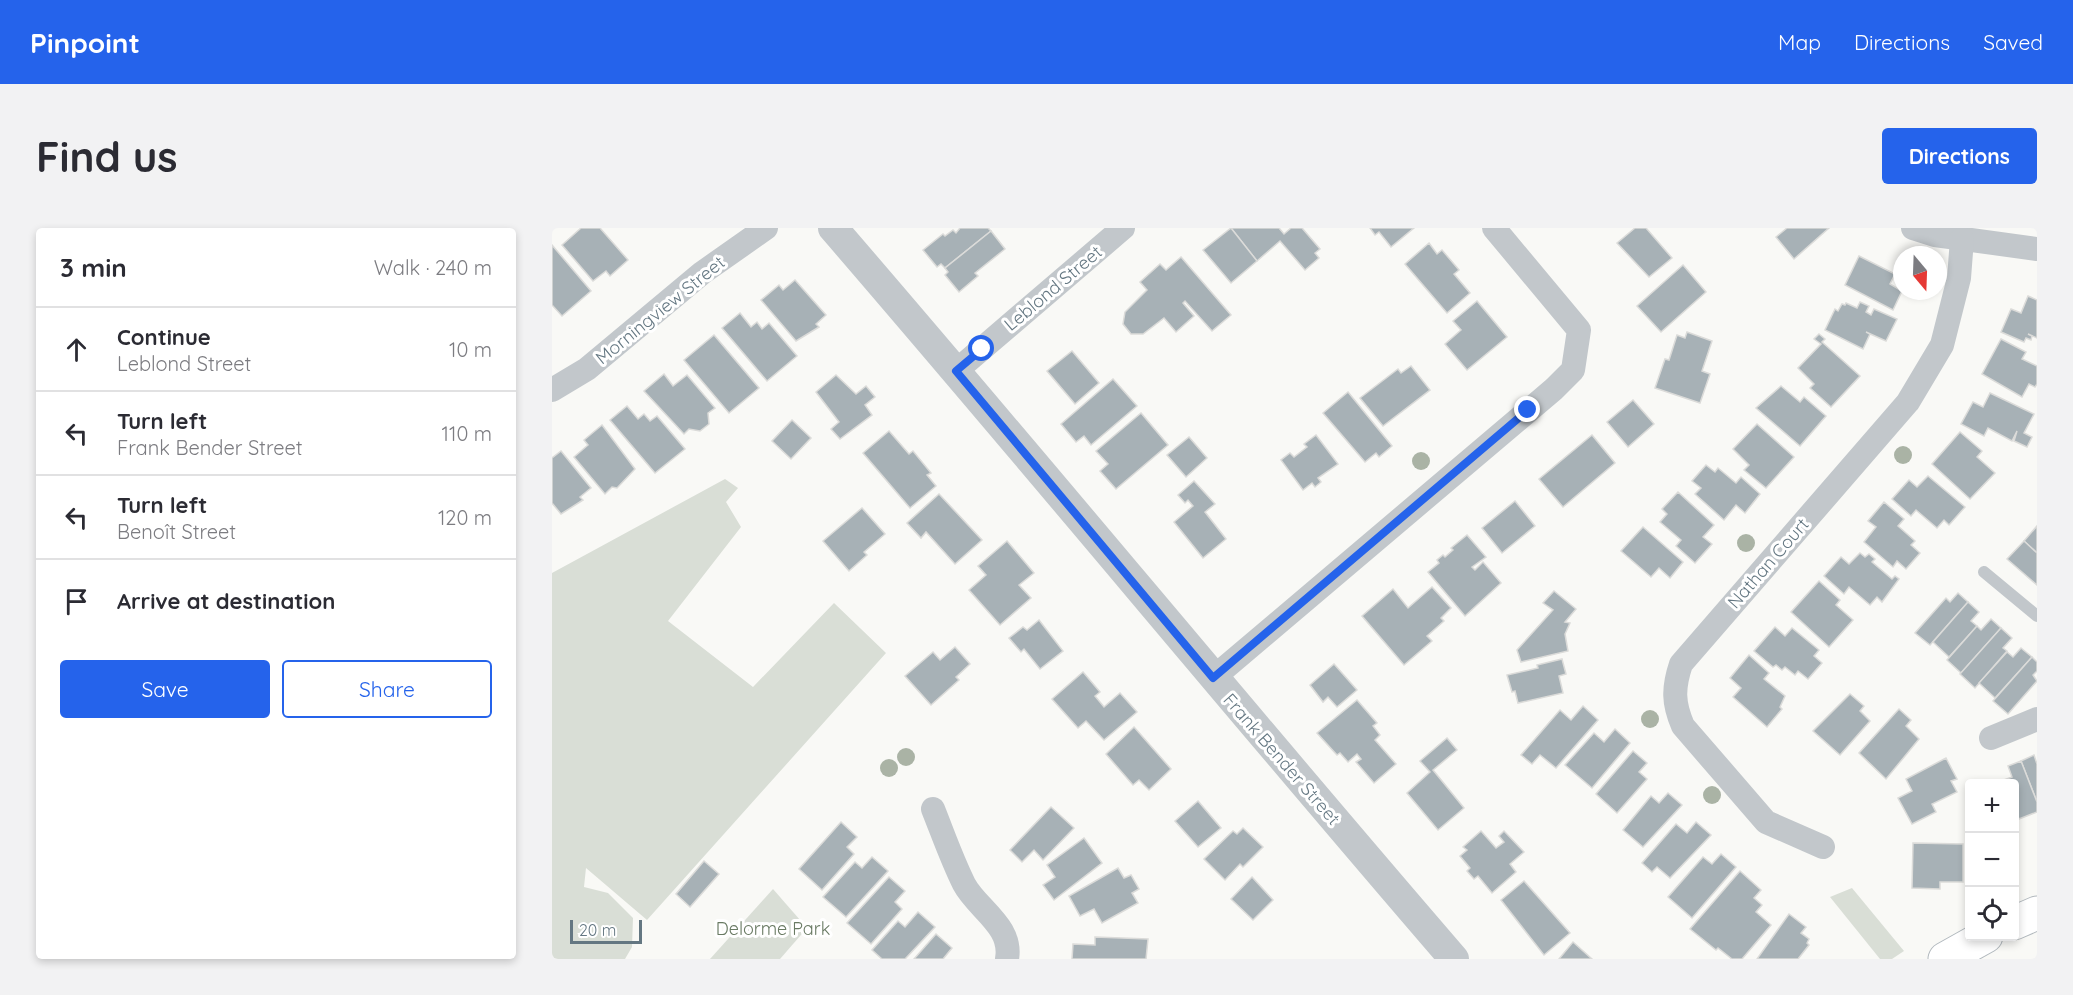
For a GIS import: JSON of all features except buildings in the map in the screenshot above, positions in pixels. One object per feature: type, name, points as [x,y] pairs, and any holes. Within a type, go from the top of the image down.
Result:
[{"type":"main road","points":[[2019,921],[2037,913]]},
{"type":"main road","points":[[1945,959],[1977,941]]},
{"type":"street","name":"Morningview Street","points":[[554,387],[587,369],[702,273],[766,228]]},
{"type":"street","name":"Frank Bender Street","points":[[833,228],[1454,959]]},
{"type":"street","name":"Leblond Street","points":[[956,371],[1123,228]]},
{"type":"street","points":[[1213,678],[1554,389],[1573,370],[1579,348],[1579,330],[1494,228]]},
{"type":"street","points":[[1913,228],[1935,235],[2037,249]]},
{"type":"street","name":"Nathan Court","points":[[1823,847],[1766,822],[1683,726],[1676,708],[1674,686],[1681,664],[1908,402],[1942,345],[1959,278],[1962,239]]},
{"type":"street","points":[[1991,738],[2037,719]]},
{"type":"street","points":[[933,809],[965,886],[1002,929],[1009,952],[1007,959]]},
{"type":"lane","points":[[1984,572],[2037,616]]},
{"type":"green space","points":[[725,479],[738,488],[726,502],[741,527],[668,621],[753,687],[834,603],[886,653],[647,920],[586,868],[584,887],[608,893],[633,918],[632,947],[625,959],[552,959],[552,573]]},
{"type":"green space","points":[[1852,888],[1904,951],[1892,959],[1880,959],[1830,897]]},
{"type":"green space","name":"Delorme Park","points":[[773,889],[807,928],[780,959],[710,959]]},
{"type":"route","points":[[982,349],[956,371],[1213,678],[1528,410]]}]
